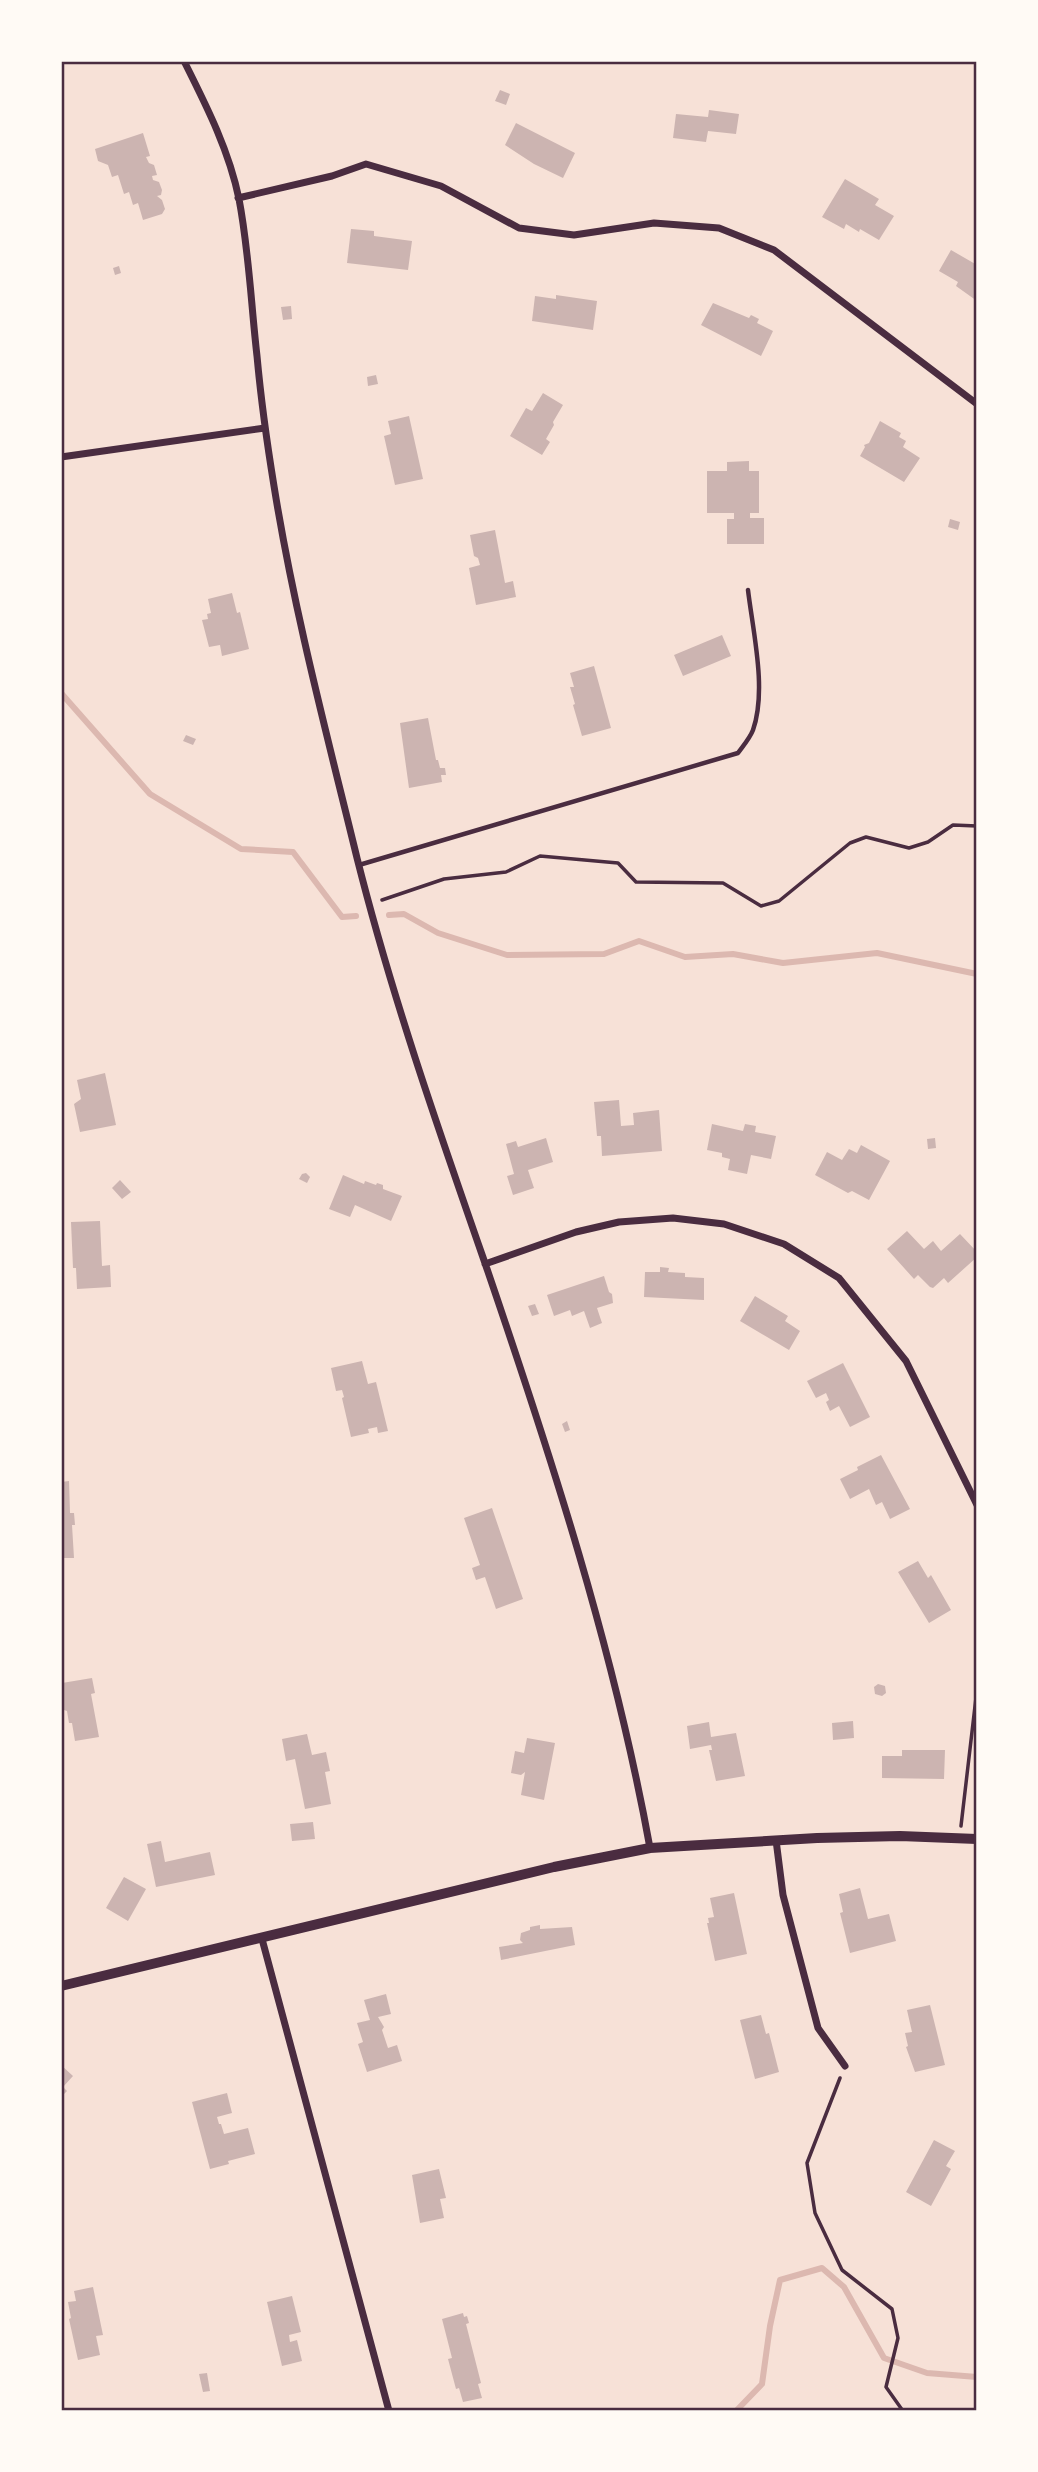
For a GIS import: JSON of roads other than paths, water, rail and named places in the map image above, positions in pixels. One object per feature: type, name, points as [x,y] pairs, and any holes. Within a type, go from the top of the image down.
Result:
[{"type":"street","points":[[184,61],[214,124],[239,198],[265,428],[288,558],[359,865],[415,1061],[541,1431],[595,1613],[650,1848]]},
{"type":"street","points":[[239,198],[332,176],[366,164],[441,187],[519,228],[574,235],[654,223],[719,228],[774,250],[977,404]]},
{"type":"street","points":[[61,457],[265,428]]},
{"type":"street","points":[[485,1264],[576,1232],[620,1222],[673,1218],[724,1224],[784,1244],[839,1278],[906,1361],[977,1505]]},
{"type":"street","points":[[61,1986],[554,1867],[650,1848],[900,1836],[977,1839]]},
{"type":"street","points":[[776,1840],[783,1895],[818,2028],[845,2066]]},
{"type":"street","points":[[262,1939],[389,2411]]},
{"type":"lane","points":[[359,865],[738,752],[752,732],[759,703],[748,590]]},
{"type":"waterway","points":[[61,693],[150,794],[241,849],[293,852],[342,917],[356,916]]},
{"type":"waterway","points":[[389,915],[404,914],[438,933],[507,955],[604,954],[639,941],[685,957],[733,954],[783,963],[877,953],[977,974]]},
{"type":"waterway","points":[[736,2411],[762,2384],[780,2280],[822,2268],[844,2287],[884,2358],[927,2373],[977,2377]]}]
